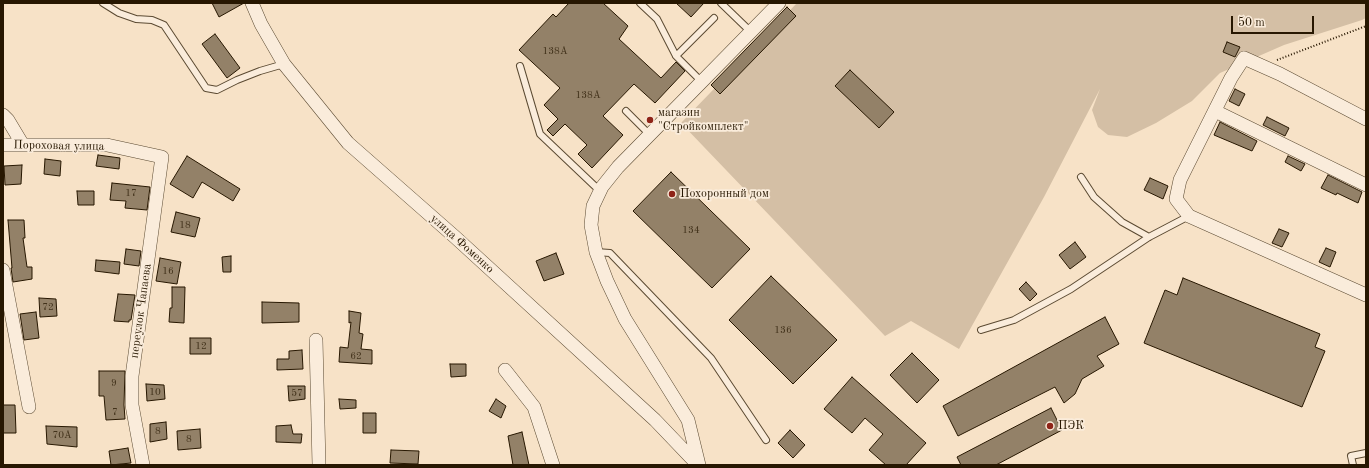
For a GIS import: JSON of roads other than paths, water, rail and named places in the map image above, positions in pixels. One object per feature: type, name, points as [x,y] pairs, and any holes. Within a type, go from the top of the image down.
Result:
[{"type":"street","name":"улица Фоменко","points":[[252,3],[260,24],[284,64],[348,143],[455,237],[643,409],[698,465]]},
{"type":"street","points":[[698,465],[688,420],[625,319],[607,281],[596,252],[591,225],[593,206],[600,191],[618,167],[779,3]]},
{"type":"street","points":[[1366,119],[1244,58],[1231,78],[1180,180],[1176,199],[1189,216],[1366,295]]},
{"type":"street","points":[[1215,111],[1366,185]]},
{"type":"street","points":[[3,115],[8,120],[23,145]]},
{"type":"street","name":"Пороховая улица","points":[[3,145],[107,145],[162,157]]},
{"type":"street","name":"переулок Чапаева","points":[[143,465],[132,405],[132,376],[162,157]]},
{"type":"street","points":[[3,270],[29,407]]},
{"type":"street","points":[[316,340],[319,465]]},
{"type":"street","points":[[505,370],[534,406],[553,465]]},
{"type":"lane","points":[[103,3],[119,13],[136,19],[152,20],[164,25],[206,88],[217,90],[260,71],[284,64]]},
{"type":"lane","points":[[640,3],[657,19],[676,56],[702,82]]},
{"type":"lane","points":[[721,3],[751,32]]},
{"type":"lane","points":[[676,56],[714,18]]},
{"type":"lane","points":[[520,66],[540,134],[600,191]]},
{"type":"lane","points":[[626,111],[650,135]]},
{"type":"lane","points":[[1080,177],[1094,197],[1122,222],[1149,237]]},
{"type":"lane","points":[[981,330],[1014,320],[1065,292],[1149,237],[1189,216]]},
{"type":"lane","points":[[596,252],[610,253],[711,358],[766,440]]},
{"type":"lane","points":[[1353,465],[1351,456],[1366,453]]},
{"type":"place","name":"магазин \"Стройкомплект\"","points":[[650,120]]},
{"type":"place","name":"Похоронный дом","points":[[672,194]]},
{"type":"place","name":"ПЭК","points":[[1050,426]]}]
